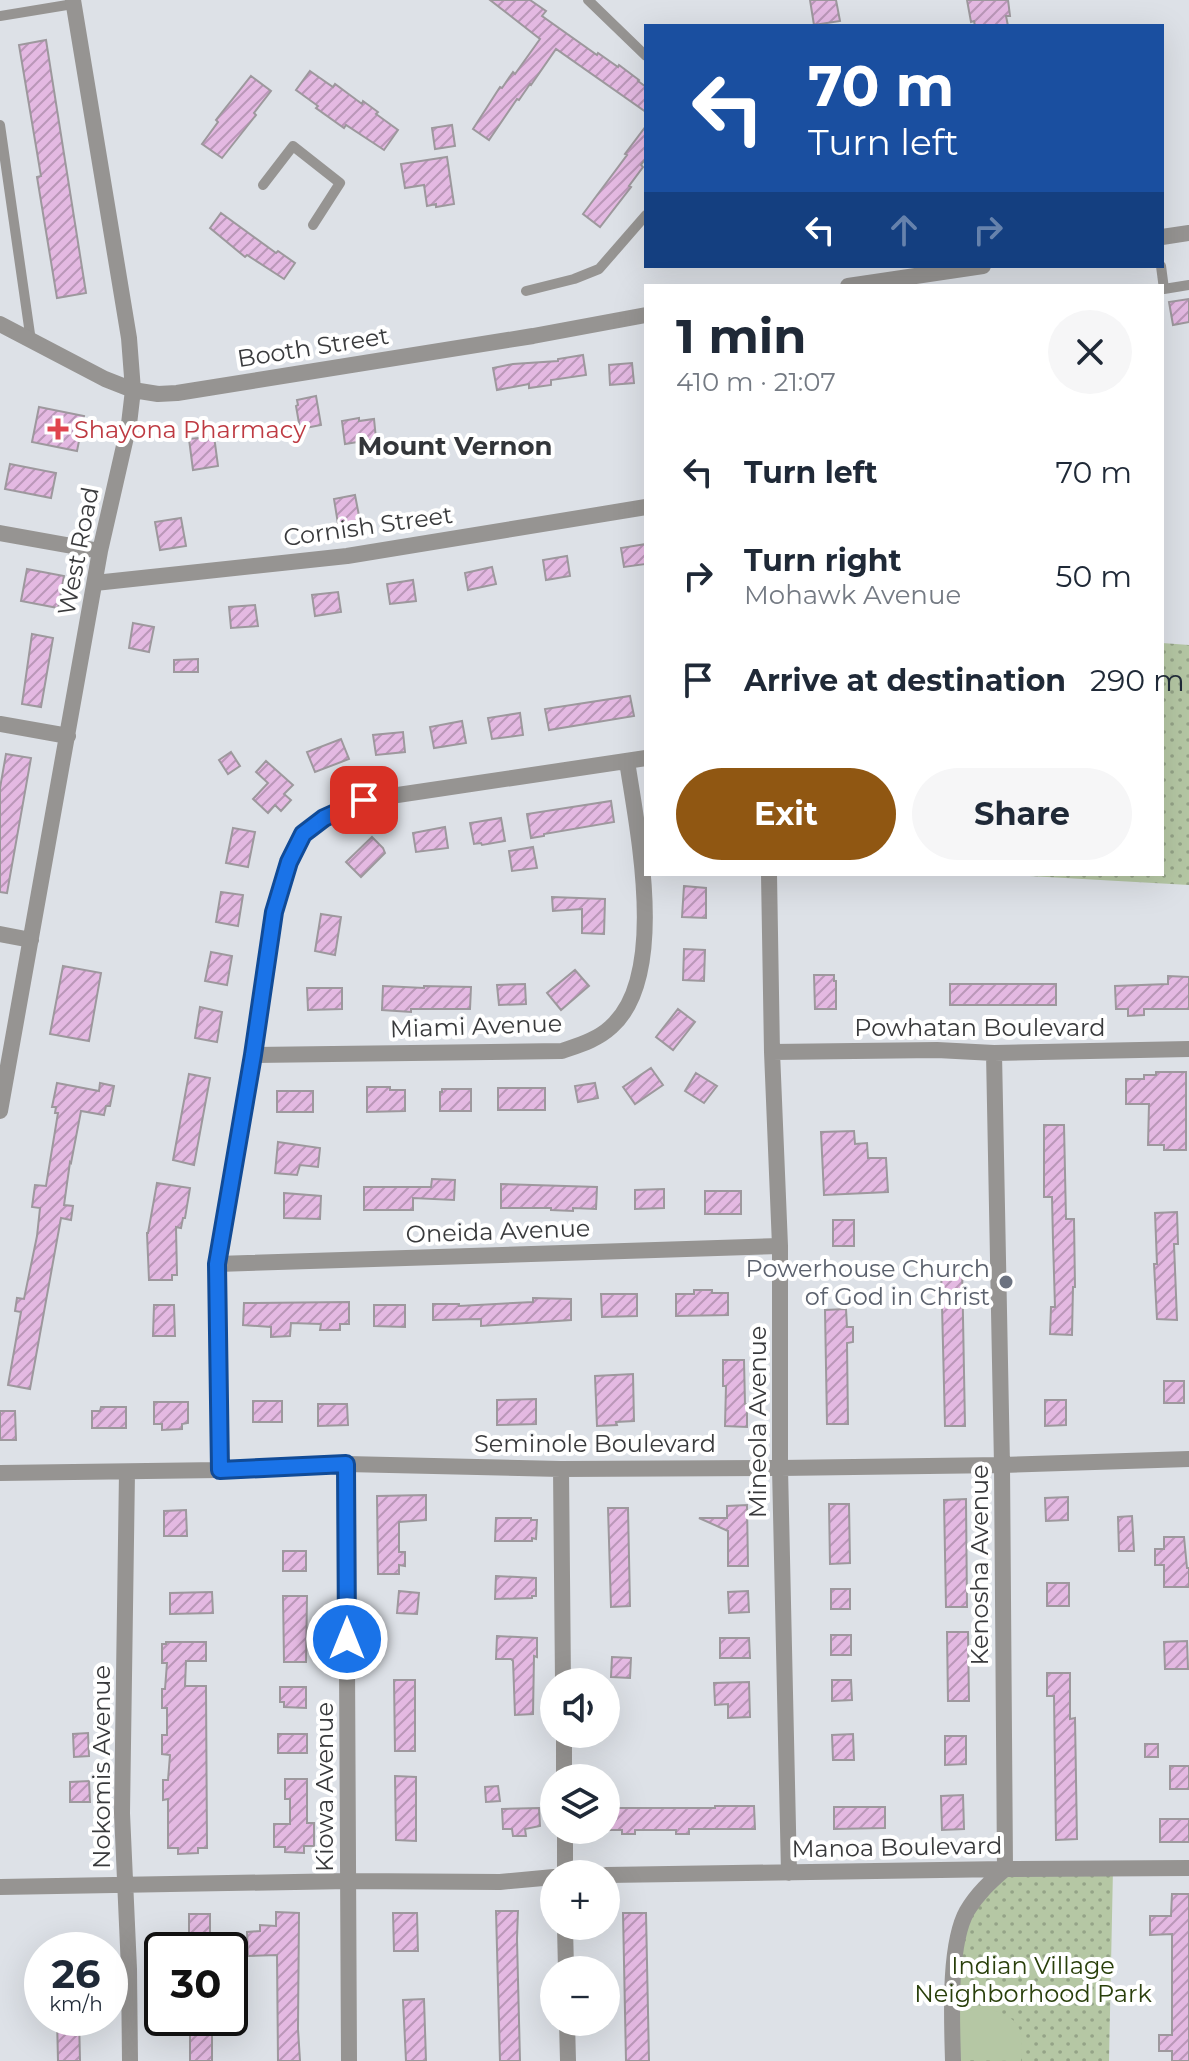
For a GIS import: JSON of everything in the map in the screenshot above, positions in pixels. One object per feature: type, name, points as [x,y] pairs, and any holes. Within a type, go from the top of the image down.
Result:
[{"type":"street","name":"West Road","points":[[0,1111],[100,551],[129,424],[133,390],[129,338],[73,2]]},
{"type":"street","points":[[1164,237],[1189,233]]},
{"type":"street","points":[[862,284],[970,268]]},
{"type":"street","name":"Booth Street","points":[[0,324],[105,379],[133,390],[158,394],[533,336],[644,315]]},
{"type":"street","name":"Cornish Street","points":[[95,583],[347,556],[644,507]]},
{"type":"street","points":[[0,533],[100,551]]},
{"type":"street","points":[[0,724],[68,736]]},
{"type":"street","points":[[220,1470],[217,1264],[274,912],[289,862],[303,834],[324,818],[364,800],[644,758]]},
{"type":"street","name":"Miami Avenue","points":[[253,1055],[562,1051],[595,1039],[613,1026],[627,1008],[636,987],[644,929],[645,886],[627,761]]},
{"type":"street","name":"Mineola Avenue","points":[[769,876],[780,1246],[780,1468],[789,1873]]},
{"type":"street","points":[[0,934],[31,940]]},
{"type":"street","name":"Powhatan Boulevard","points":[[772,1052],[937,1050],[994,1053],[1189,1049]]},
{"type":"street","name":"Kenosha Avenue","points":[[994,1053],[1002,1465],[1005,1869]]},
{"type":"street","name":"Oneida Avenue","points":[[217,1264],[780,1246]]},
{"type":"street","name":"Seminole Boulevard","points":[[0,1473],[220,1470],[346,1464],[561,1469],[780,1468],[1189,1459]]},
{"type":"street","name":"Kiowa Avenue","points":[[346,1464],[349,2061]]},
{"type":"street","points":[[561,1469],[563,1668]]},
{"type":"street","name":"Nokomis Avenue","points":[[127,1472],[122,1813],[130,2061]]},
{"type":"street","name":"Manoa Boulevard","points":[[620,1875],[1189,1868]]},
{"type":"street","points":[[953,2061],[958,1940],[965,1914],[981,1890],[1005,1869]]},
{"type":"street","points":[[0,1887],[349,1881],[500,1882],[540,1878]]},
{"type":"street","points":[[567,2036],[568,2061]]},
{"type":"lane","points":[[588,0],[644,54]]},
{"type":"lane","points":[[0,16],[73,2]]},
{"type":"lane","points":[[0,125],[31,341]]},
{"type":"lane","points":[[263,185],[293,146],[340,183],[313,225]]},
{"type":"lane","points":[[526,291],[599,269],[644,217]]},
{"type":"lane","points":[[1164,289],[1189,285]]},
{"type":"green space","points":[[1164,643],[1189,645],[1189,885],[1029,876],[1164,876]]},
{"type":"green space","name":"Indian Village Neighborhood Park","points":[[1005,1869],[1113,1869],[1109,2061],[953,2061],[965,1914]]},
{"type":"green space","points":[[984,2008],[1005,2015],[1017,2024],[1022,2039],[1021,2061],[959,2060],[959,2012]]},
{"type":"building","points":[[490,0],[530,0],[546,11],[542,16],[639,80],[644,86],[644,111],[556,49],[489,140],[473,129],[500,87],[513,72],[515,74],[540,39]]},
{"type":"building","points":[[810,0],[836,0],[840,21],[814,24]]},
{"type":"building","points":[[967,0],[1008,0],[1008,24],[971,22]]},
{"type":"building","points":[[46,40],[86,293],[57,298],[19,45]]},
{"type":"building","points":[[310,71],[333,87],[335,84],[362,104],[363,101],[398,130],[384,150],[346,125],[344,128],[296,90]]},
{"type":"building","points":[[251,76],[271,91],[222,158],[202,144],[218,122],[216,120]]},
{"type":"building","points":[[452,125],[455,146],[435,149],[432,128]]},
{"type":"building","points":[[644,129],[643,167],[600,227],[583,214]]},
{"type":"building","points":[[447,157],[454,204],[427,206],[424,185],[405,188],[401,164]]},
{"type":"building","points":[[221,213],[295,263],[284,279],[247,255],[245,257],[210,228]]},
{"type":"building","points":[[1189,299],[1189,322],[1173,325],[1169,302]]},
{"type":"building","points":[[583,355],[586,375],[551,380],[551,385],[529,388],[529,384],[497,390],[493,368]]},
{"type":"building","points":[[632,363],[634,383],[610,385],[609,365]]},
{"type":"building","points":[[316,396],[321,425],[300,429],[297,400]]},
{"type":"building","name":"Shayona Pharmacy","points":[[39,407],[84,416],[77,451],[32,442]]},
{"type":"building","points":[[359,418],[359,421],[374,419],[376,439],[345,444],[342,421]]},
{"type":"building","points":[[214,436],[218,466],[193,470],[189,439]]},
{"type":"building","points":[[10,464],[56,473],[51,498],[5,489]]},
{"type":"building","points":[[355,495],[360,521],[338,524],[334,499]]},
{"type":"building","points":[[181,518],[186,546],[160,550],[155,522]]},
{"type":"building","points":[[644,544],[644,564],[624,567],[621,548]]},
{"type":"building","points":[[567,556],[570,576],[546,580],[543,560]]},
{"type":"building","points":[[492,567],[496,584],[468,590],[465,573]]},
{"type":"building","points":[[27,569],[64,576],[58,608],[21,601]]},
{"type":"building","points":[[413,580],[416,601],[390,604],[387,584]]},
{"type":"building","points":[[338,592],[341,612],[315,616],[312,595]]},
{"type":"building","points":[[255,605],[258,626],[231,628],[229,607]]},
{"type":"building","points":[[133,623],[154,627],[149,652],[129,648]]},
{"type":"building","points":[[32,634],[53,638],[41,707],[22,704]]},
{"type":"building","points":[[198,659],[198,672],[174,672],[174,660]]},
{"type":"building","points":[[630,696],[634,716],[549,730],[545,709]]},
{"type":"building","points":[[520,713],[523,735],[492,739],[488,718]]},
{"type":"building","points":[[462,721],[466,743],[434,748],[430,727]]},
{"type":"building","points":[[403,732],[405,752],[376,755],[373,735]]},
{"type":"building","points":[[341,739],[349,759],[315,772],[307,752]]},
{"type":"building","points":[[231,752],[240,766],[228,774],[219,760]]},
{"type":"building","points":[[6,754],[31,758],[7,893],[0,892],[0,788]]},
{"type":"building","points":[[266,761],[293,785],[284,794],[291,800],[281,811],[275,805],[268,813],[253,799],[268,783],[256,772]]},
{"type":"building","points":[[611,801],[614,822],[531,838],[527,814]]},
{"type":"building","points":[[501,818],[505,841],[474,844],[470,823]]},
{"type":"building","points":[[445,827],[448,848],[416,852],[413,833]]},
{"type":"building","points":[[233,828],[255,832],[248,867],[226,863]]},
{"type":"building","points":[[372,837],[385,853],[361,877],[346,862]]},
{"type":"building","points":[[533,847],[537,868],[512,871],[509,851]]},
{"type":"building","points":[[684,886],[706,888],[706,918],[682,917]]},
{"type":"building","points":[[221,892],[243,895],[238,926],[216,922]]},
{"type":"building","points":[[552,897],[605,899],[604,934],[582,933],[582,909],[553,911]]},
{"type":"building","points":[[321,914],[341,917],[335,955],[315,951]]},
{"type":"building","points":[[684,949],[705,950],[704,981],[683,980]]},
{"type":"building","points":[[211,952],[232,956],[227,985],[205,981]]},
{"type":"building","points":[[63,966],[101,973],[89,1041],[50,1034]]},
{"type":"building","points":[[575,970],[589,986],[561,1010],[547,993]]},
{"type":"building","points":[[814,975],[834,975],[836,1009],[815,1009]]},
{"type":"building","points":[[1168,976],[1189,977],[1189,1009],[1144,1009],[1144,1015],[1128,1016],[1128,1009],[1116,1009],[1115,986],[1168,984]]},
{"type":"building","points":[[525,984],[526,1004],[499,1005],[497,985]]},
{"type":"building","points":[[950,984],[1056,984],[1056,1005],[950,1005]]},
{"type":"building","points":[[383,986],[471,987],[470,1009],[382,1010]]},
{"type":"building","points":[[307,988],[342,988],[342,1009],[308,1010]]},
{"type":"building","points":[[200,1007],[222,1012],[217,1042],[195,1038]]},
{"type":"building","points":[[678,1009],[695,1022],[673,1050],[656,1037]]},
{"type":"building","points":[[651,1068],[663,1085],[635,1104],[623,1087]]},
{"type":"building","points":[[1156,1072],[1186,1072],[1186,1150],[1164,1150],[1164,1145],[1148,1145],[1149,1104],[1126,1104],[1126,1079],[1144,1079],[1144,1075],[1156,1075]]},
{"type":"building","points":[[696,1073],[717,1086],[704,1103],[685,1091]]},
{"type":"building","points":[[189,1074],[210,1078],[194,1165],[173,1160]]},
{"type":"building","points":[[57,1083],[99,1091],[100,1083],[114,1086],[110,1106],[106,1106],[104,1115],[81,1111],[64,1205],[73,1206],[71,1220],[61,1218],[30,1389],[8,1385],[21,1312],[15,1311],[17,1298],[24,1299],[37,1236],[40,1208],[32,1207],[35,1185],[46,1186],[58,1113],[55,1113],[56,1107],[52,1107]]},
{"type":"building","points":[[595,1083],[598,1098],[578,1102],[575,1086]]},
{"type":"building","points":[[367,1087],[405,1090],[405,1111],[367,1112]]},
{"type":"building","points":[[498,1088],[545,1088],[545,1110],[498,1110]]},
{"type":"building","points":[[442,1089],[471,1089],[471,1111],[440,1111]]},
{"type":"building","points":[[277,1091],[313,1091],[313,1112],[277,1112]]},
{"type":"building","points":[[1044,1125],[1064,1125],[1066,1219],[1074,1219],[1072,1335],[1050,1334],[1051,1307],[1055,1307],[1052,1197],[1044,1197]]},
{"type":"building","points":[[854,1131],[855,1144],[867,1143],[868,1158],[886,1158],[888,1192],[824,1195],[821,1132]]},
{"type":"building","points":[[278,1142],[320,1148],[318,1167],[300,1165],[297,1175],[275,1173]]},
{"type":"building","points":[[432,1179],[455,1180],[454,1200],[413,1198],[413,1210],[364,1210],[364,1187],[431,1187]]},
{"type":"building","points":[[157,1183],[190,1188],[185,1218],[181,1228],[176,1227],[177,1275],[172,1275],[172,1280],[149,1280],[147,1233]]},
{"type":"building","points":[[501,1184],[597,1187],[596,1209],[501,1208]]},
{"type":"building","points":[[664,1189],[664,1208],[635,1209],[635,1190]]},
{"type":"building","points":[[705,1191],[741,1191],[741,1214],[705,1214]]},
{"type":"building","points":[[284,1193],[321,1196],[320,1219],[284,1218]]},
{"type":"building","points":[[1177,1212],[1178,1244],[1174,1244],[1177,1320],[1157,1319],[1155,1213]]},
{"type":"building","points":[[833,1220],[854,1220],[854,1246],[833,1246]]},
{"type":"building","points":[[962,1264],[965,1426],[945,1426],[941,1265]]},
{"type":"building","points":[[694,1290],[728,1293],[728,1315],[676,1316],[676,1294],[694,1294]]},
{"type":"building","points":[[601,1294],[637,1294],[637,1316],[602,1317]]},
{"type":"building","points":[[533,1298],[571,1299],[571,1320],[481,1326],[481,1319],[433,1320],[433,1304],[459,1306],[533,1302]]},
{"type":"building","points":[[349,1302],[349,1324],[340,1324],[340,1330],[320,1330],[321,1324],[291,1323],[290,1336],[271,1337],[271,1327],[243,1325],[244,1303]]},
{"type":"building","points":[[154,1305],[174,1305],[175,1336],[153,1336]]},
{"type":"building","points":[[374,1305],[405,1305],[405,1327],[374,1326]]},
{"type":"building","points":[[846,1309],[847,1327],[853,1327],[853,1342],[847,1343],[848,1424],[827,1424],[825,1310]]},
{"type":"building","points":[[723,1360],[744,1360],[747,1427],[725,1426]]},
{"type":"building","points":[[633,1374],[634,1421],[597,1426],[595,1376]]},
{"type":"building","points":[[1164,1381],[1184,1381],[1184,1403],[1164,1403]]},
{"type":"building","points":[[536,1399],[536,1424],[497,1425],[497,1400]]},
{"type":"building","points":[[1045,1400],[1066,1400],[1066,1425],[1045,1426]]},
{"type":"building","points":[[253,1401],[282,1401],[282,1422],[253,1422]]},
{"type":"building","points":[[154,1402],[188,1402],[188,1423],[182,1424],[182,1429],[162,1430],[162,1424],[154,1424]]},
{"type":"building","points":[[318,1404],[347,1404],[348,1425],[318,1426]]},
{"type":"building","points":[[101,1407],[126,1407],[126,1428],[92,1428],[92,1411],[100,1411]]},
{"type":"building","points":[[0,1411],[15,1411],[16,1440],[0,1440]]},
{"type":"building","points":[[426,1495],[426,1520],[399,1522],[399,1552],[405,1552],[405,1566],[399,1565],[399,1574],[378,1574],[377,1496]]},
{"type":"building","points":[[1068,1497],[1068,1520],[1046,1521],[1045,1498]]},
{"type":"building","points":[[966,1499],[967,1607],[946,1607],[944,1500]]},
{"type":"building","points":[[829,1504],[849,1504],[850,1563],[830,1564]]},
{"type":"building","points":[[747,1505],[748,1566],[728,1566],[728,1531],[699,1518],[727,1518],[727,1506]]},
{"type":"building","points":[[608,1508],[628,1508],[630,1606],[611,1607]]},
{"type":"building","points":[[186,1510],[187,1536],[164,1536],[164,1511]]},
{"type":"building","points":[[1132,1516],[1134,1551],[1119,1551],[1118,1517]]},
{"type":"building","points":[[496,1518],[537,1520],[536,1539],[495,1541]]},
{"type":"building","points":[[1164,1537],[1184,1537],[1189,1587],[1164,1587],[1164,1565],[1155,1565],[1155,1549],[1164,1549]]},
{"type":"building","points":[[283,1551],[306,1551],[306,1571],[283,1571]]},
{"type":"building","points":[[496,1576],[536,1578],[536,1596],[495,1599]]},
{"type":"building","points":[[1047,1583],[1069,1583],[1069,1606],[1047,1606]]},
{"type":"building","points":[[831,1589],[850,1589],[850,1609],[831,1609]]},
{"type":"building","points":[[399,1591],[419,1593],[417,1614],[397,1613]]},
{"type":"building","points":[[748,1591],[749,1612],[729,1613],[728,1592]]},
{"type":"building","points":[[212,1592],[213,1613],[170,1614],[170,1593]]},
{"type":"building","points":[[283,1596],[307,1596],[306,1662],[284,1662]]},
{"type":"building","points":[[947,1632],[968,1632],[969,1701],[948,1701]]},
{"type":"building","points":[[831,1635],[851,1635],[851,1655],[831,1655]]},
{"type":"building","points":[[497,1636],[537,1638],[533,1714],[515,1715],[513,1661],[496,1659]]},
{"type":"building","points":[[720,1638],[749,1638],[750,1658],[720,1658]]},
{"type":"building","points":[[1187,1641],[1188,1669],[1165,1669],[1164,1642]]},
{"type":"building","points":[[206,1642],[206,1661],[186,1661],[185,1686],[206,1686],[207,1848],[198,1848],[198,1853],[178,1854],[178,1848],[168,1848],[168,1799],[163,1800],[163,1780],[168,1780],[170,1755],[162,1754],[162,1735],[167,1735],[167,1708],[162,1708],[167,1663],[162,1663],[162,1644]]},
{"type":"building","points":[[612,1657],[631,1658],[630,1678],[620,1677],[620,1668],[611,1668]]},
{"type":"building","points":[[1047,1673],[1070,1673],[1070,1719],[1075,1718],[1077,1839],[1056,1840],[1054,1696],[1047,1696]]},
{"type":"building","points":[[394,1680],[415,1680],[415,1751],[395,1751]]},
{"type":"building","points":[[832,1680],[851,1680],[852,1700],[832,1701]]},
{"type":"building","points":[[749,1682],[750,1717],[728,1718],[728,1704],[715,1705],[714,1683]]},
{"type":"building","points":[[280,1687],[306,1687],[306,1708],[284,1707],[284,1702],[280,1702]]},
{"type":"building","points":[[88,1733],[89,1756],[74,1757],[73,1734]]},
{"type":"building","points":[[278,1734],[307,1734],[307,1753],[278,1753]]},
{"type":"building","points":[[853,1734],[854,1760],[833,1760],[832,1735]]},
{"type":"building","points":[[945,1736],[966,1736],[966,1764],[945,1765]]},
{"type":"building","points":[[1145,1744],[1158,1744],[1158,1757],[1145,1757]]},
{"type":"building","points":[[1170,1766],[1189,1766],[1189,1789],[1170,1789]]},
{"type":"building","points":[[395,1776],[416,1777],[416,1841],[396,1840]]},
{"type":"building","points":[[285,1779],[307,1779],[307,1823],[314,1823],[314,1846],[304,1846],[304,1853],[285,1852],[285,1847],[274,1847],[274,1824],[290,1824],[290,1799],[285,1799]]},
{"type":"building","points":[[89,1781],[90,1802],[70,1802],[70,1782]]},
{"type":"building","points":[[498,1786],[500,1801],[486,1802],[485,1787]]},
{"type":"building","points":[[963,1795],[964,1829],[942,1830],[941,1796]]},
{"type":"building","points":[[754,1806],[755,1829],[689,1829],[689,1834],[676,1834],[676,1830],[635,1830],[635,1834],[622,1834],[620,1830],[620,1808]]},
{"type":"building","points":[[834,1807],[885,1807],[885,1828],[834,1829]]},
{"type":"building","points":[[539,1808],[540,1826],[525,1829],[526,1836],[513,1836],[512,1829],[503,1829],[502,1809]]},
{"type":"building","points":[[1160,1819],[1189,1819],[1189,1842],[1160,1842]]},
{"type":"building","points":[[1172,1894],[1189,1894],[1189,2061],[1172,2061],[1172,2051],[1159,2051],[1159,2035],[1172,2035],[1172,1934],[1150,1935],[1150,1916],[1171,1916]]},
{"type":"building","points":[[496,1911],[518,1911],[520,2061],[500,2061]]},
{"type":"building","points":[[276,1912],[299,1913],[300,2061],[278,2061],[277,1955],[248,1956],[247,1932],[260,1931],[260,1925],[276,1926]]},
{"type":"building","points":[[393,1913],[417,1913],[418,1951],[394,1951]]},
{"type":"building","points":[[623,1913],[646,1913],[649,2061],[626,2061]]},
{"type":"building","points":[[189,1914],[210,1914],[210,1932],[189,1932]]},
{"type":"building","points":[[424,1999],[426,2061],[406,2061],[403,2000]]},
{"type":"building","points":[[57,2036],[79,2036],[80,2061],[58,2061]]},
{"type":"building","points":[[190,2036],[212,2036],[212,2061],[190,2061]]},
{"type":"place","name":"Shayona Pharmacy","points":[[58,429]]},
{"type":"place","name":"Powerhouse Church of God in Christ","points":[[1006,1282]]},
{"type":"district","name":"Mount Vernon","points":[[455,446]]},
{"type":"route","points":[[347,1639],[346,1464],[220,1470],[217,1264],[274,912],[289,862],[303,834],[324,818],[364,800]]}]
